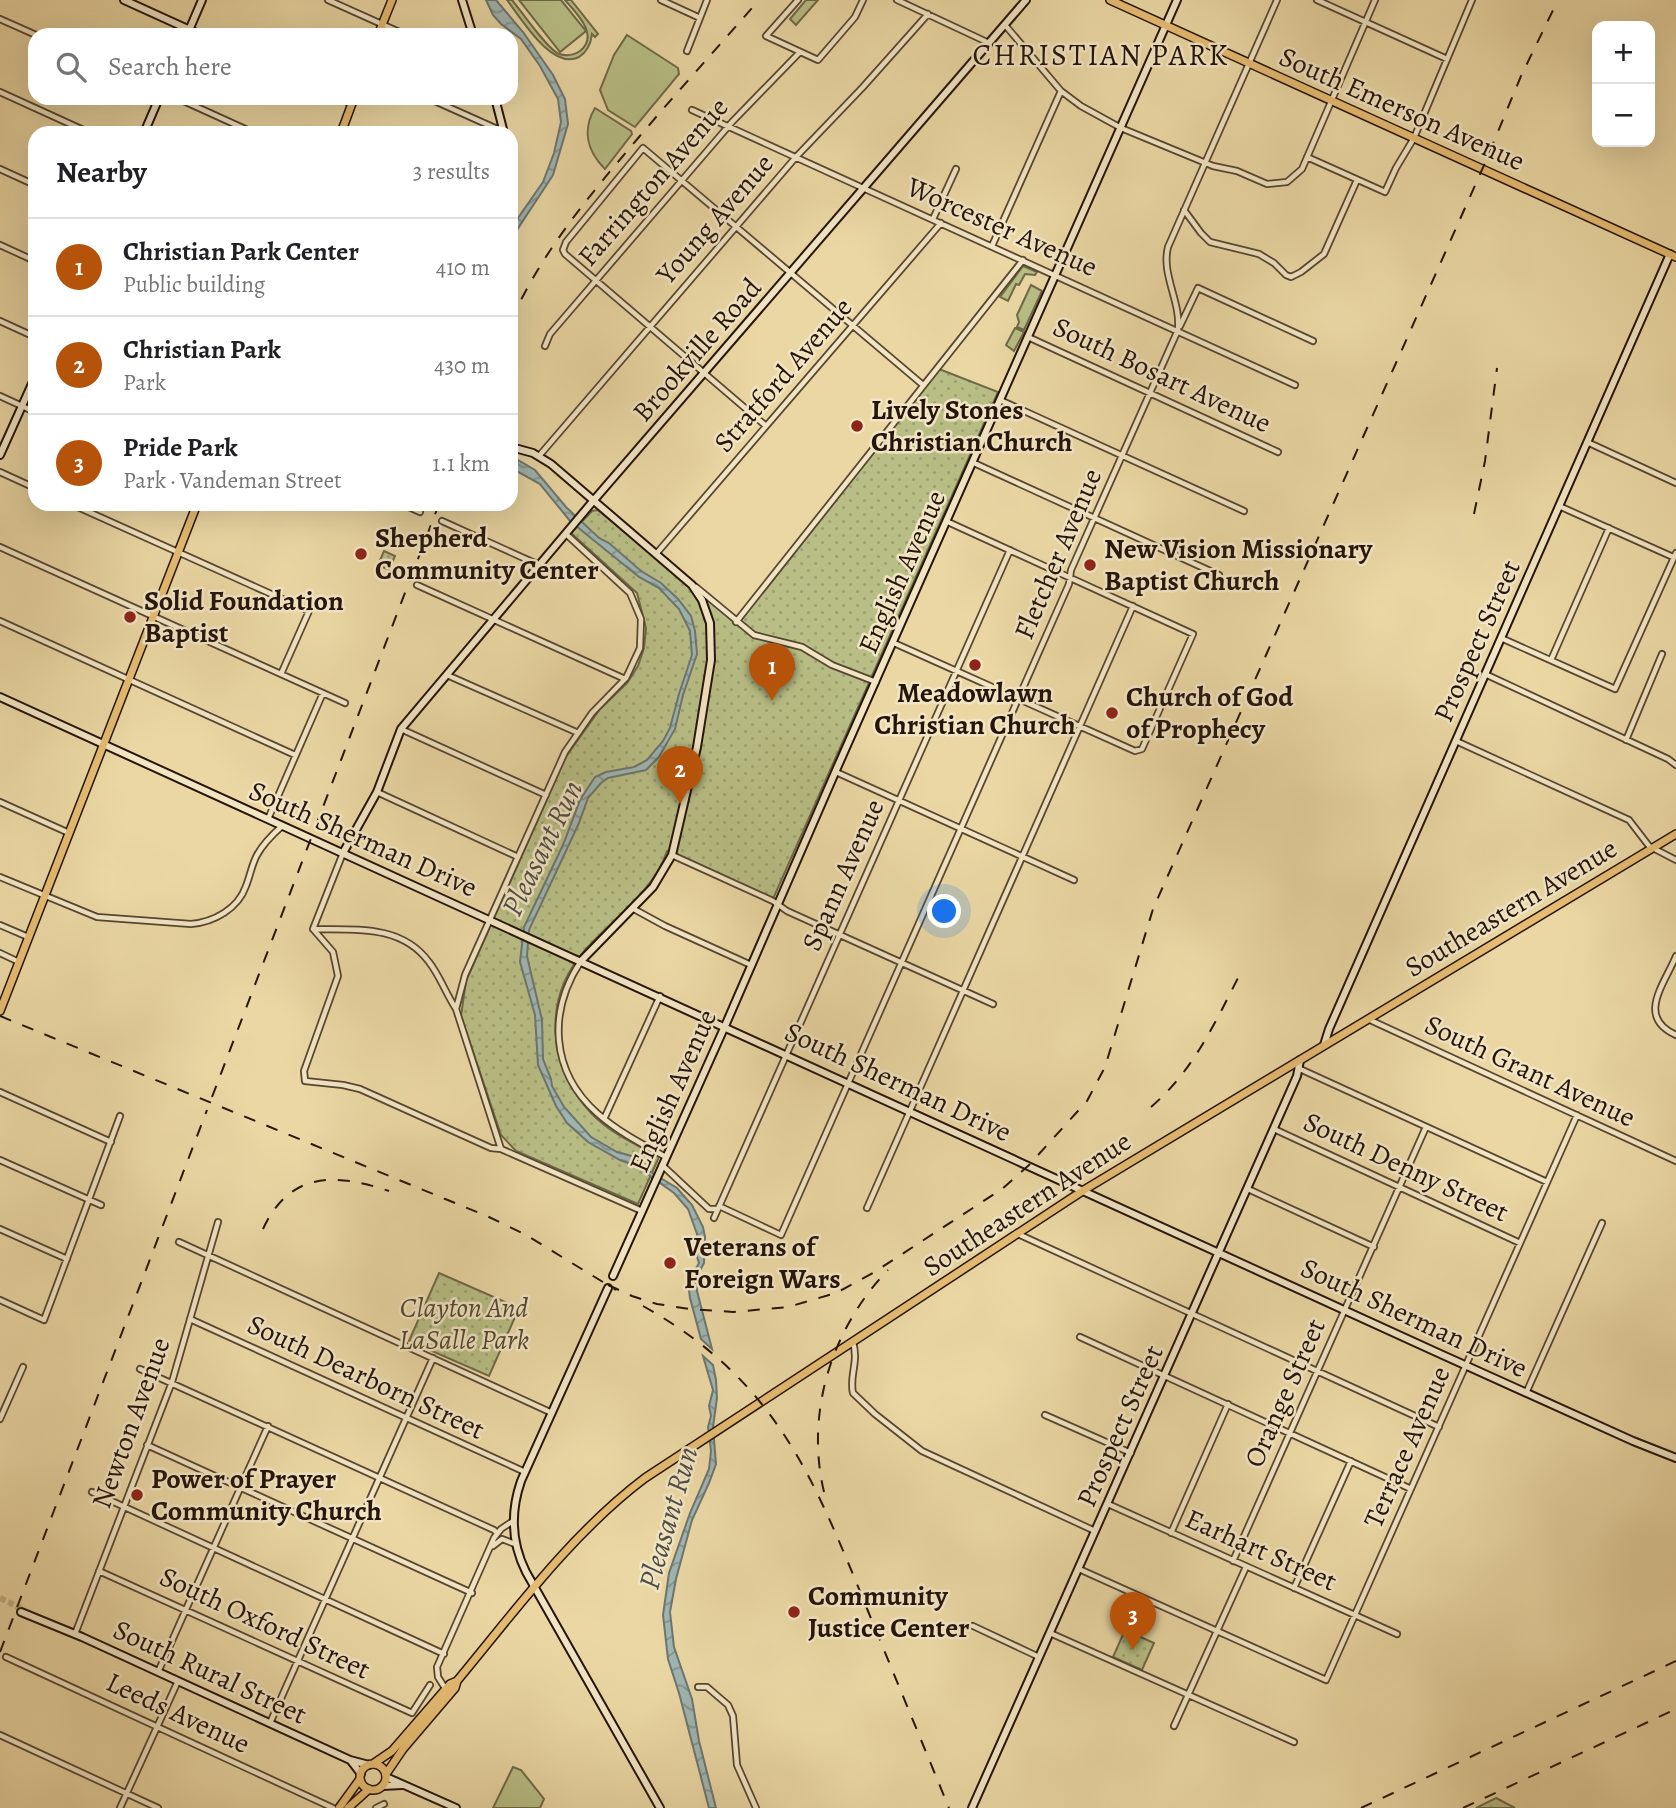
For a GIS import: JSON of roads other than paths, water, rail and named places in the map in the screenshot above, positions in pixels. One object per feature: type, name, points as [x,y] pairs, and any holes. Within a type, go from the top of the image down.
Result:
[{"type":"main road","points":[[124,0],[180,28]]},
{"type":"main road","points":[[190,28],[202,0]]},
{"type":"main road","points":[[381,28],[392,0]]},
{"type":"main road","points":[[462,0],[472,28]]},
{"type":"main road","name":"Brookville Road","points":[[343,852],[377,792],[401,729],[594,500],[1026,0]]},
{"type":"main road","name":"South Emerson Avenue","points":[[1110,0],[1673,256]]},
{"type":"main road","name":"English Avenue","points":[[613,1276],[1177,0]]},
{"type":"main road","points":[[147,126],[156,105]]},
{"type":"main road","points":[[344,126],[352,105]]},
{"type":"main road","points":[[497,105],[502,126]]},
{"type":"main road","name":"Prospect Street","points":[[1324,1045],[1587,442],[1673,256]]},
{"type":"main road","points":[[0,455],[28,393]]},
{"type":"main road","points":[[518,449],[539,456],[692,584],[702,600],[710,623],[711,660],[697,747],[672,855],[657,882],[580,961]]},
{"type":"main road","points":[[0,1011],[194,511]]},
{"type":"main road","name":"South Sherman Drive","points":[[0,697],[849,1082],[1466,1366],[1676,1458]]},
{"type":"main road","name":"Southeastern Avenue","points":[[371,1764],[393,1751],[446,1689],[457,1681],[585,1530],[612,1503],[654,1471],[1084,1190],[1300,1065],[1324,1045],[1676,834]]},
{"type":"main road","name":"Prospect Street","points":[[972,1808],[1248,1189],[1300,1065]]},
{"type":"main road","points":[[608,1288],[517,1494],[513,1521],[515,1544],[522,1565],[660,1808]]},
{"type":"main road","name":"South Rural Street","points":[[22,1610],[350,1760],[371,1764]]},
{"type":"main road","name":"Southeastern Avenue","points":[[386,1775],[403,1749],[455,1688],[457,1681]]},
{"type":"main road","name":"South Rural Street","points":[[350,1760],[361,1776]]},
{"type":"main road","points":[[339,1808],[371,1764],[382,1768],[386,1775],[404,1785],[456,1808]]},
{"type":"main road","points":[[382,1786],[386,1775]]},
{"type":"main road","points":[[361,1776],[363,1785],[369,1789],[404,1785]]},
{"type":"main road","points":[[348,1808],[369,1789]]},
{"type":"street","points":[[328,0],[391,28]]},
{"type":"street","points":[[661,0],[700,18]]},
{"type":"street","points":[[687,51],[707,0]]},
{"type":"street","points":[[798,0],[766,36],[818,61],[855,17],[863,0]]},
{"type":"street","points":[[897,0],[989,43]]},
{"type":"street","points":[[1178,330],[1177,307],[1166,257],[1184,210],[1277,0]]},
{"type":"street","points":[[1317,0],[1447,59]]},
{"type":"street","points":[[1005,25],[1061,91],[1081,106],[1121,128],[1205,163],[1237,171],[1265,184],[1277,185],[1287,183],[1296,176],[1307,157],[1375,0]]},
{"type":"street","points":[[1307,157],[1385,192],[1414,138],[1472,0]]},
{"type":"street","name":"Young Avenue","points":[[539,456],[796,157],[928,14]]},
{"type":"street","points":[[0,19],[28,31]]},
{"type":"street","name":"Farrington Avenue","points":[[545,346],[550,334],[681,181],[800,52]]},
{"type":"street","points":[[992,246],[1061,91]]},
{"type":"street","points":[[0,92],[28,105]]},
{"type":"street","points":[[29,105],[75,126]]},
{"type":"street","points":[[192,105],[239,126]]},
{"type":"street","points":[[444,105],[491,126]]},
{"type":"street","name":"Worcester Avenue","points":[[692,110],[1295,384]]},
{"type":"street","points":[[766,426],[565,254],[566,242],[643,148],[923,386]]},
{"type":"street","points":[[0,169],[28,182]]},
{"type":"street","points":[[933,219],[956,169]]},
{"type":"street","points":[[1184,210],[1209,240],[1259,254],[1289,277],[1299,274],[1324,254],[1357,180]]},
{"type":"street","name":"Stratford Avenue","points":[[656,554],[941,223]]},
{"type":"street","points":[[0,245],[28,258]]},
{"type":"street","points":[[736,622],[1023,260]]},
{"type":"street","name":"Fletcher Avenue","points":[[719,1206],[781,1235],[961,828],[1070,577],[1074,562],[1198,288],[1313,341]]},
{"type":"street","points":[[0,321],[28,334]]},
{"type":"street","name":"South Bosart Avenue","points":[[1028,337],[1278,452]]},
{"type":"street","points":[[0,396],[28,409]]},
{"type":"street","points":[[1000,400],[1244,511]]},
{"type":"street","points":[[1587,442],[1676,483]]},
{"type":"street","points":[[974,463],[1219,575]]},
{"type":"street","points":[[0,472],[28,485]]},
{"type":"street","points":[[1501,637],[1615,689],[1675,556],[1559,506]]},
{"type":"street","points":[[87,511],[309,611],[281,674]]},
{"type":"street","points":[[442,521],[539,565]]},
{"type":"street","points":[[894,643],[1122,746],[1139,751],[1156,719],[1193,634],[948,522]]},
{"type":"street","points":[[1551,660],[1609,528]]},
{"type":"street","points":[[456,1009],[461,985],[565,752],[592,713],[625,680],[637,660],[641,644],[642,625],[636,604],[621,582],[566,534]]},
{"type":"street","points":[[0,547],[345,703]]},
{"type":"street","name":"Spann Avenue","points":[[714,1218],[1010,550]]},
{"type":"street","points":[[692,584],[736,622],[757,636],[802,647],[830,663],[876,682]]},
{"type":"street","points":[[418,585],[625,680]]},
{"type":"street","points":[[867,1208],[1133,606]]},
{"type":"street","points":[[0,621],[295,755]]},
{"type":"street","points":[[1626,740],[1662,654]]},
{"type":"street","points":[[1485,674],[1676,765]]},
{"type":"street","points":[[446,675],[577,733]]},
{"type":"street","points":[[268,819],[323,693]]},
{"type":"street","points":[[401,729],[546,794]]},
{"type":"street","points":[[1456,741],[1629,820],[1651,848],[1676,860]]},
{"type":"street","points":[[836,772],[1074,880]]},
{"type":"street","points":[[377,792],[518,857]]},
{"type":"street","points":[[0,802],[69,833]]},
{"type":"street","points":[[0,877],[97,917],[191,923],[207,921],[222,915],[238,901],[247,886],[257,855],[283,825]]},
{"type":"street","points":[[313,929],[343,852]]},
{"type":"street","points":[[672,855],[993,1004]]},
{"type":"street","points":[[632,908],[751,965]]},
{"type":"street","points":[[0,925],[28,938]]},
{"type":"street","points":[[313,929],[378,930],[402,939],[419,950],[456,1009],[501,1149]]},
{"type":"street","points":[[313,929],[332,951],[338,976],[303,1077],[307,1082],[360,1089],[642,1211]]},
{"type":"street","points":[[0,953],[19,962]]},
{"type":"street","points":[[1676,956],[1655,1003],[1655,1018],[1661,1027],[1676,1035]]},
{"type":"street","points":[[580,961],[562,998],[558,1023],[560,1050],[575,1086],[588,1104],[604,1119],[666,1157]]},
{"type":"street","points":[[604,1119],[660,996]]},
{"type":"street","name":"South Grant Avenue","points":[[1367,1019],[1676,1161]]},
{"type":"street","points":[[1300,1065],[1547,1182]]},
{"type":"street","points":[[0,1092],[111,1142]]},
{"type":"street","name":"Terrace Avenue","points":[[1218,1631],[1326,1680],[1577,1115]]},
{"type":"street","points":[[0,1300],[44,1320],[120,1116]]},
{"type":"street","name":"Orange Street","points":[[1233,1561],[1426,1127]]},
{"type":"street","name":"South Denny Street","points":[[1274,1129],[1520,1243]]},
{"type":"street","points":[[0,1160],[101,1205]]},
{"type":"street","points":[[661,1167],[710,1210],[714,1211],[719,1206]]},
{"type":"street","points":[[1248,1189],[1374,1247]]},
{"type":"street","name":"Newton Avenue","points":[[75,1634],[172,1382],[218,1222]]},
{"type":"street","points":[[1527,1393],[1602,1223]]},
{"type":"street","points":[[0,1229],[67,1259]]},
{"type":"street","points":[[1017,1234],[1439,1427]]},
{"type":"street","points":[[179,1242],[552,1413]]},
{"type":"street","name":"South Dearborn Street","points":[[190,1319],[525,1472]]},
{"type":"street","points":[[1080,1337],[1411,1489]]},
{"type":"street","points":[[853,1342],[857,1355],[852,1380],[853,1393],[875,1414],[924,1452],[1096,1531]]},
{"type":"street","points":[[270,1723],[433,1358]]},
{"type":"street","points":[[0,1419],[23,1367]]},
{"type":"street","points":[[140,1369],[497,1533]]},
{"type":"street","points":[[1171,1533],[1228,1404]]},
{"type":"street","points":[[1045,1415],[1131,1453]]},
{"type":"street","points":[[158,1672],[268,1426]]},
{"type":"street","points":[[147,1445],[472,1593]]},
{"type":"street","points":[[1294,1588],[1351,1461]]},
{"type":"street","points":[[92,1492],[444,1654]]},
{"type":"street","name":"Earhart Street","points":[[1108,1504],[1397,1634]]},
{"type":"street","points":[[446,1689],[437,1674],[437,1667],[497,1533],[513,1521]]},
{"type":"street","points":[[492,1547],[502,1539],[515,1544]]},
{"type":"street","points":[[1174,1726],[1247,1567]]},
{"type":"street","points":[[1079,1569],[1218,1631]]},
{"type":"street","name":"South Oxford Street","points":[[99,1571],[412,1713],[430,1685]]},
{"type":"street","points":[[973,1626],[1040,1657]]},
{"type":"street","points":[[1050,1633],[1294,1742]]},
{"type":"street","name":"Leeds Avenue","points":[[6,1657],[333,1808]]},
{"type":"street","points":[[120,1808],[178,1681]]},
{"type":"street","points":[[698,1687],[707,1687],[728,1705],[733,1716],[737,1765],[756,1808]]},
{"type":"street","points":[[0,1735],[159,1808]]},
{"type":"street","points":[[376,1808],[384,1804]]},
{"type":"water","points":[[486,0],[496,0],[523,32],[553,75],[565,99],[568,124],[553,175],[518,228],[518,218],[543,182],[554,153],[561,122],[558,99],[540,66],[518,37],[518,28],[506,28],[493,15]]},
{"type":"water","name":"Pleasant Run","points":[[518,460],[535,470],[566,507],[599,538],[661,583],[678,599],[691,616],[695,631],[697,654],[675,729],[659,757],[646,770],[608,778],[588,798],[529,930],[527,956],[542,1020],[543,1059],[552,1086],[564,1107],[591,1137],[617,1152],[635,1157],[649,1171],[677,1188],[692,1205],[703,1227],[704,1263],[696,1278],[712,1349],[701,1339],[690,1298],[688,1283],[699,1263],[696,1254],[697,1234],[688,1209],[674,1193],[636,1166],[588,1142],[567,1123],[556,1106],[538,1065],[535,1015],[520,962],[524,927],[563,845],[580,800],[595,777],[606,772],[634,767],[647,760],[670,728],[692,655],[690,631],[679,609],[659,588],[639,577],[570,521],[540,484],[518,472]]},
{"type":"water","name":"Pleasant Run","points":[[703,1356],[713,1365],[716,1380],[717,1398],[713,1427],[716,1464],[692,1520],[670,1612],[674,1647],[692,1699],[699,1741],[716,1808],[709,1808],[668,1659],[663,1615],[669,1573],[709,1469],[709,1406],[713,1390]]},
{"type":"tunnel","points":[[0,1598],[22,1609]]},
{"type":"railway","points":[[518,306],[552,247],[585,202],[759,0]]},
{"type":"railway","points":[[608,1285],[657,1304],[733,1312],[788,1307],[836,1293],[873,1273],[1002,1189],[1029,1165],[1087,1101],[1105,1067],[1153,909],[1485,163],[1521,76],[1558,0]]},
{"type":"railway","points":[[1474,514],[1485,461],[1497,368]]},
{"type":"railway","points":[[212,1097],[436,511]]},
{"type":"railway","points":[[1151,1107],[1191,1062],[1240,974]]},
{"type":"railway","points":[[0,1016],[489,1217],[526,1235],[616,1290]]},
{"type":"railway","points":[[0,1652],[207,1110]]},
{"type":"railway","points":[[263,1229],[286,1196],[300,1187],[316,1182],[350,1181],[389,1191]]},
{"type":"railway","points":[[824,1492],[818,1432],[828,1373],[852,1318],[868,1293],[888,1270]]},
{"type":"railway","points":[[643,1306],[689,1335],[727,1366],[759,1400],[785,1436],[808,1475],[848,1562],[949,1808]]},
{"type":"railway","points":[[1361,1808],[1676,1661]]},
{"type":"railway","points":[[1463,1808],[1676,1709]]},
{"type":"place","name":"Lively Stones Christian Church","points":[[857,426]]},
{"type":"place","name":"Shepherd Community Center","points":[[361,554]]},
{"type":"place","name":"New Vision Missionary Baptist Church","points":[[1090,565]]},
{"type":"place","name":"Solid Foundation Baptist","points":[[130,617]]},
{"type":"place","name":"Meadowlawn Christian Church","points":[[975,665]]},
{"type":"place","name":"Christian Park Center","points":[[772,701]]},
{"type":"place","name":"Church of God of Prophecy","points":[[1112,713]]},
{"type":"place","name":"Christian Park","points":[[680,804]]},
{"type":"place","name":"Veterans of Foreign Wars","points":[[670,1263]]},
{"type":"place","name":"Power of Prayer Community Church","points":[[137,1495]]},
{"type":"place","name":"Community Justice Center","points":[[794,1612]]},
{"type":"place","name":"Pride Park","points":[[1133,1650]]},
{"type":"district","name":"CHRISTIAN PARK","points":[[1101,55]]},
{"type":"park label","name":"Clayton And LaSalle Park","points":[[464,1324]]}]
